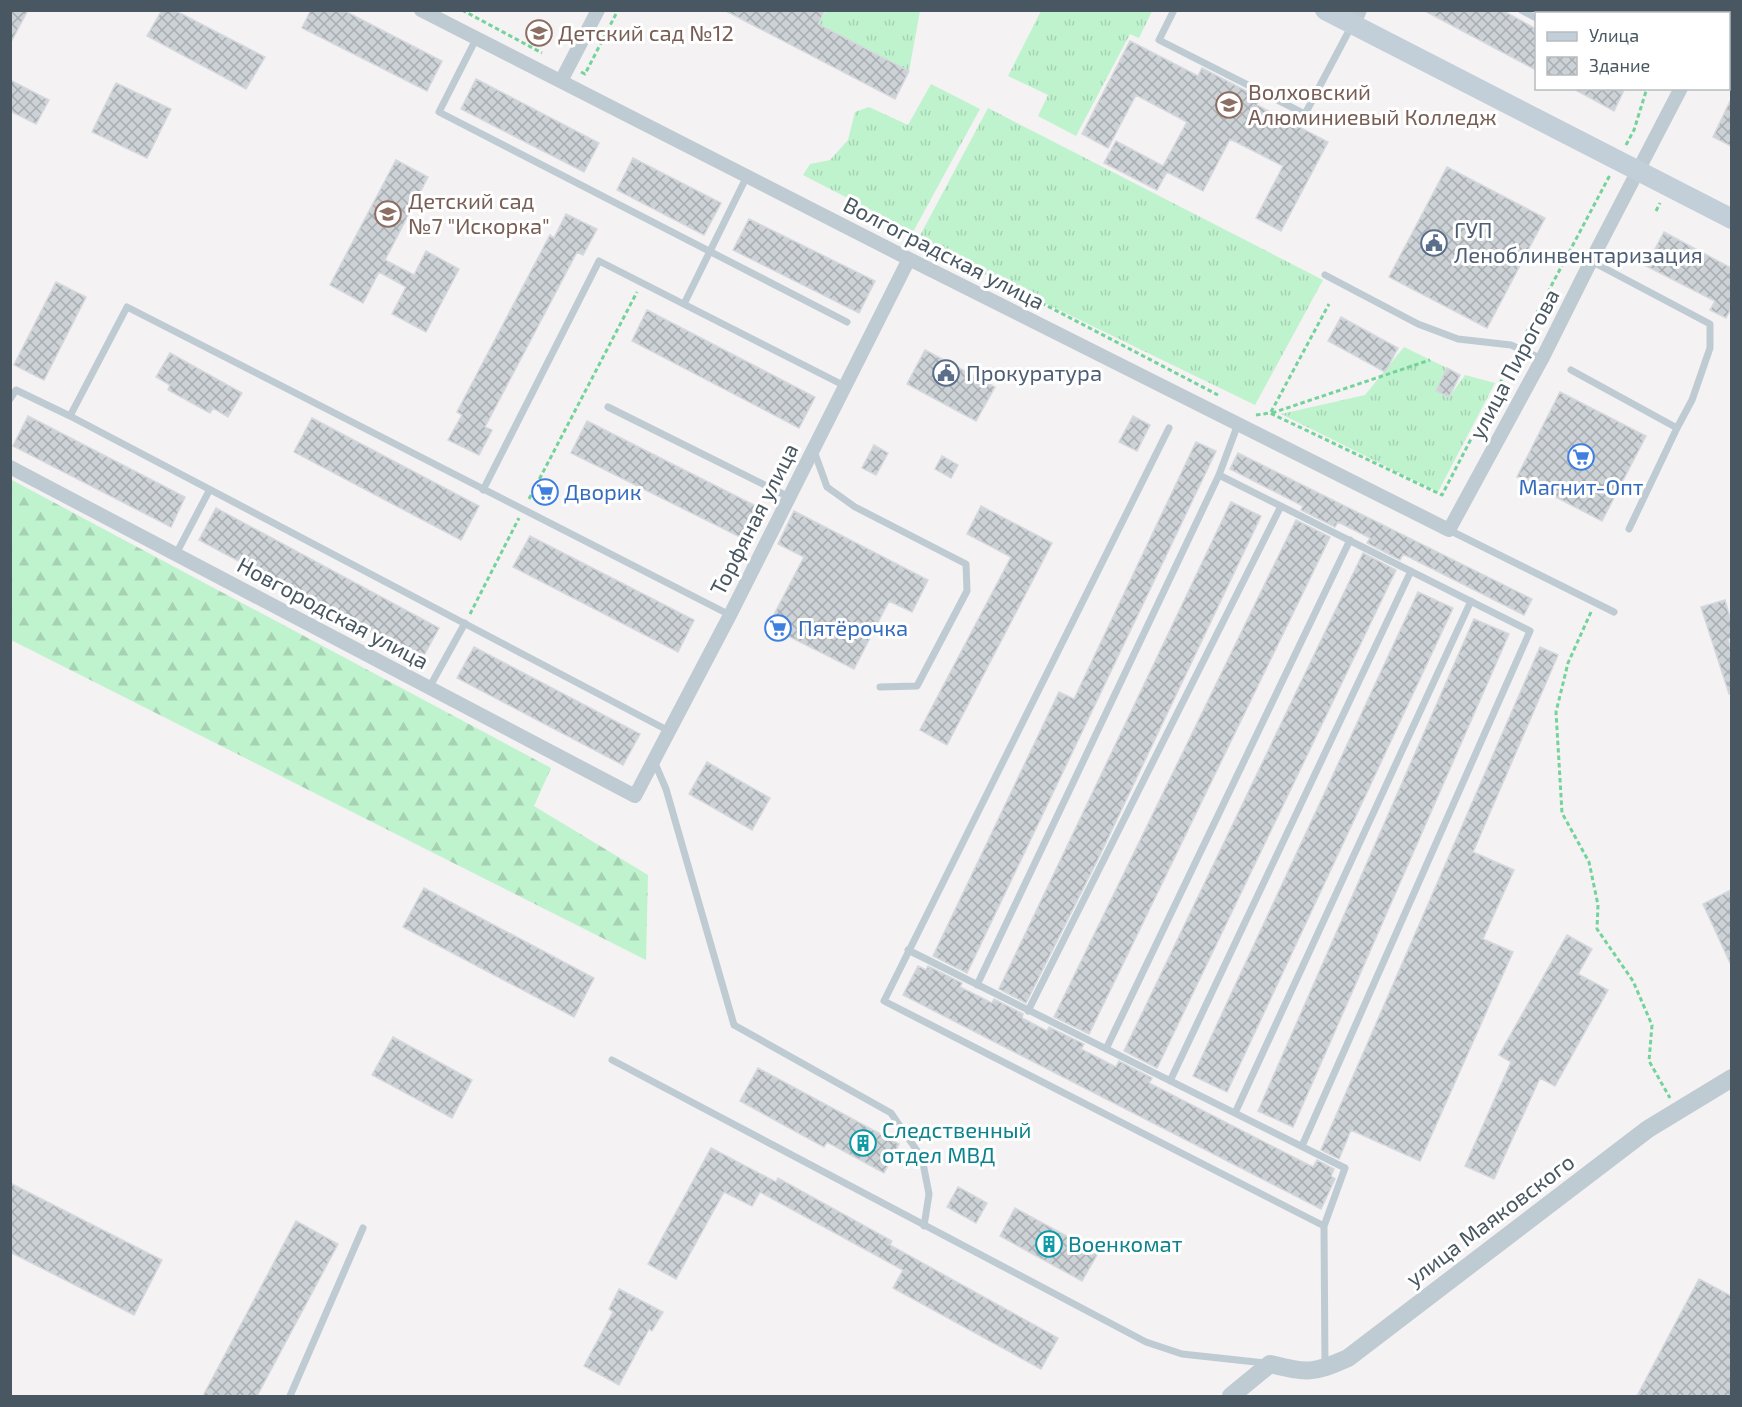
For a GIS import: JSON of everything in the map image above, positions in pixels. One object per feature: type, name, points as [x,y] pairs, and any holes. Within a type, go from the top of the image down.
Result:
[{"type":"main road","points":[[1325,10],[1356,18],[1617,160],[1731,219]]},
{"type":"street","name":"Волгоградская улица","points":[[421,10],[909,259],[1449,530]]},
{"type":"street","points":[[561,81],[598,10]]},
{"type":"street","name":"улица Пирогова","points":[[1449,530],[1542,359],[1678,90]]},
{"type":"street","name":"Торфяная улица","points":[[635,796],[730,615],[909,259]]},
{"type":"street","name":"Новгородская улица","points":[[10,467],[635,796]]},
{"type":"street","name":"улица Маяковского","points":[[1270,1364],[1305,1372],[1325,1368],[1348,1358],[1648,1129],[1731,1078]]},
{"type":"street","points":[[1231,1396],[1270,1364]]},
{"type":"lane","points":[[1174,10],[1159,40],[1305,114],[1356,18]]},
{"type":"lane","points":[[1521,10],[1535,17]]},
{"type":"lane","points":[[476,39],[439,112],[847,322]]},
{"type":"lane","points":[[684,304],[747,176]]},
{"type":"lane","points":[[483,490],[599,261],[845,386]]},
{"type":"lane","points":[[1591,261],[1710,324],[1710,348],[1692,400],[1629,530]]},
{"type":"lane","points":[[1325,275],[1418,324],[1458,339],[1511,345],[1542,359]]},
{"type":"lane","points":[[70,416],[127,308],[730,615]]},
{"type":"lane","points":[[1571,370],[1677,428]]},
{"type":"lane","points":[[10,399],[15,390],[70,416],[669,731]]},
{"type":"lane","points":[[608,407],[789,497]]},
{"type":"lane","points":[[978,985],[1219,475],[1238,424]]},
{"type":"lane","points":[[1169,428],[884,1001],[1324,1226]]},
{"type":"lane","points":[[813,449],[827,487],[855,507],[966,564],[967,591],[917,686],[880,687]]},
{"type":"lane","points":[[1219,475],[1530,631],[1302,1146]]},
{"type":"lane","points":[[176,554],[209,491]]},
{"type":"lane","points":[[1028,1011],[1281,506]]},
{"type":"lane","points":[[1449,530],[1614,612]]},
{"type":"lane","points":[[1106,1049],[1350,540]]},
{"type":"lane","points":[[1170,1081],[1411,571]]},
{"type":"lane","points":[[1235,1113],[1471,601]]},
{"type":"lane","points":[[429,688],[465,623]]},
{"type":"lane","points":[[654,761],[666,789],[734,1025],[891,1113],[922,1158],[929,1194],[924,1226]]},
{"type":"lane","points":[[908,950],[1346,1168],[1324,1226],[1325,1368]]},
{"type":"lane","points":[[612,1060],[1146,1342],[1182,1354],[1270,1364]]},
{"type":"lane","points":[[290,1396],[363,1228]]},
{"type":"path","points":[[462,10],[585,74],[618,10]]},
{"type":"path","points":[[1270,413],[1442,495],[1617,160],[1635,130],[1646,90]]},
{"type":"path","points":[[915,237],[1226,399]]},
{"type":"path","points":[[465,623],[642,283]]},
{"type":"path","points":[[1270,413],[1329,304]]},
{"type":"path","points":[[1247,410],[1257,415],[1270,413],[1430,360]]},
{"type":"path","points":[[1596,603],[1568,663],[1556,712],[1562,813],[1589,862],[1598,905],[1597,929],[1633,981],[1652,1025],[1649,1062],[1678,1110]]},
{"type":"green space","points":[[826,11],[920,11],[909,71],[818,24]]},
{"type":"green space","points":[[1041,11],[1152,11],[1139,38],[1130,34],[1076,136],[1038,116],[1048,95],[1008,76]]},
{"type":"green space","points":[[931,84],[980,109],[913,232],[803,175],[810,164],[830,160],[848,140],[855,112],[869,107],[908,125]]},
{"type":"green space","points":[[988,108],[1323,280],[1255,405],[917,241]]},
{"type":"green space","points":[[1404,347],[1447,368],[1436,390],[1449,397],[1465,375],[1495,383],[1438,492],[1281,414],[1365,395]]},
{"type":"green space","points":[[10,479],[551,768],[534,806],[648,875],[646,960],[11,640]]},
{"type":"building","points":[[10,10],[28,10],[10,44]]},
{"type":"building","points":[[162,10],[174,10],[265,57],[246,89],[147,36]]},
{"type":"building","points":[[311,10],[343,10],[442,61],[427,91],[302,28]]},
{"type":"building","points":[[724,10],[825,10],[818,24],[909,71],[895,99]]},
{"type":"building","points":[[1423,10],[1502,10],[1535,28],[1535,69]]},
{"type":"building","points":[[1130,41],[1198,76],[1202,68],[1260,98],[1257,105],[1328,142],[1281,231],[1256,218],[1283,166],[1230,139],[1203,191],[1167,172],[1157,190],[1104,163],[1116,141],[1163,166],[1187,122],[1136,95],[1108,148],[1082,134]]},
{"type":"building","points":[[476,79],[599,143],[584,172],[461,109]]},
{"type":"building","points":[[10,80],[49,100],[36,124],[10,111]]},
{"type":"building","points":[[116,83],[171,109],[147,158],[92,132]]},
{"type":"building","points":[[1576,90],[1624,90],[1614,111]]},
{"type":"building","points":[[1731,99],[1731,146],[1713,137]]},
{"type":"building","points":[[633,158],[721,203],[704,235],[617,190]]},
{"type":"building","name":"Детский cад №7 \"Искорка\"","points":[[396,160],[428,177],[385,260],[414,275],[426,251],[459,269],[426,332],[392,314],[406,287],[379,272],[363,303],[330,285]]},
{"type":"building","points":[[1447,167],[1545,218],[1487,328],[1389,277]]},
{"type":"building","points":[[566,214],[597,229],[583,255],[577,252],[485,427],[492,430],[479,455],[448,440],[462,415],[457,412],[550,235],[554,238]]},
{"type":"building","points":[[749,219],[875,281],[859,313],[733,250]]},
{"type":"building","points":[[1664,232],[1731,268],[1731,308],[1726,318],[1710,310],[1715,301],[1646,266]]},
{"type":"building","points":[[56,282],[86,297],[44,380],[14,365]]},
{"type":"building","points":[[647,310],[815,397],[799,428],[632,341]]},
{"type":"building","points":[[1341,317],[1398,348],[1385,372],[1328,341]]},
{"type":"building","points":[[925,350],[995,387],[976,421],[907,384]]},
{"type":"building","points":[[170,353],[242,393],[228,417],[213,408],[210,413],[168,390],[170,385],[156,377]]},
{"type":"building","points":[[1447,368],[1460,375],[1449,397],[1436,391]]},
{"type":"building","name":"Магнит-Опт","points":[[1560,392],[1646,436],[1602,521],[1517,477]]},
{"type":"building","points":[[28,416],[185,497],[171,527],[13,446]]},
{"type":"building","points":[[1133,416],[1150,425],[1137,451],[1119,442]]},
{"type":"building","points":[[312,418],[479,506],[461,540],[294,452]]},
{"type":"building","points":[[587,421],[756,506],[740,537],[571,453]]},
{"type":"building","points":[[1196,442],[1216,451],[967,973],[933,956],[1059,692],[1074,699]]},
{"type":"building","points":[[874,445],[888,453],[876,475],[862,468]]},
{"type":"building","points":[[1238,453],[1532,599],[1524,615],[1403,554],[1400,560],[1367,543],[1370,538],[1338,522],[1335,527],[1301,510],[1303,506],[1230,469]]},
{"type":"building","points":[[942,456],[958,465],[951,478],[935,469]]},
{"type":"building","points":[[1231,502],[1261,516],[1100,855],[1026,1003],[999,989]]},
{"type":"building","points":[[981,506],[1052,543],[947,745],[920,730],[1011,557],[967,534]]},
{"type":"building","points":[[216,508],[439,628],[422,659],[199,540]]},
{"type":"building","points":[[794,511],[928,580],[912,612],[889,601],[854,669],[768,626],[804,557],[778,544]]},
{"type":"building","points":[[1296,520],[1330,537],[1089,1034],[1054,1017]]},
{"type":"building","points":[[530,536],[694,620],[678,652],[513,567]]},
{"type":"building","points":[[1363,553],[1396,570],[1157,1068],[1124,1051]]},
{"type":"building","points":[[1418,592],[1453,608],[1227,1092],[1193,1076]]},
{"type":"building","points":[[1725,600],[1731,621],[1731,638],[1728,639],[1731,651],[1731,693],[1729,694],[1701,607]]},
{"type":"building","points":[[1474,619],[1509,634],[1293,1127],[1258,1111]]},
{"type":"building","points":[[474,647],[640,734],[623,765],[457,678]]},
{"type":"building","points":[[1540,647],[1558,655],[1473,852],[1514,870],[1483,939],[1513,952],[1420,1161],[1351,1130],[1339,1159],[1321,1150]]},
{"type":"building","points":[[707,762],[770,798],[752,830],[689,794]]},
{"type":"building","points":[[424,888],[594,978],[574,1017],[403,927]]},
{"type":"building","points":[[1731,890],[1731,965],[1703,904]]},
{"type":"building","points":[[1567,935],[1592,949],[1578,974],[1608,990],[1555,1086],[1540,1078],[1494,1179],[1465,1166],[1511,1062],[1499,1055]]},
{"type":"building","points":[[918,966],[926,970],[928,966],[962,983],[960,987],[992,1003],[994,999],[1023,1014],[1022,1018],[1047,1031],[1049,1027],[1084,1044],[1081,1049],[1116,1067],[1119,1061],[1152,1078],[1149,1083],[1313,1167],[1317,1160],[1334,1169],[1331,1176],[1335,1179],[1321,1209],[903,995]]},
{"type":"building","points":[[393,1037],[472,1080],[452,1118],[372,1075]]},
{"type":"building","points":[[758,1068],[899,1144],[884,1173],[827,1142],[824,1147],[740,1101]]},
{"type":"building","points":[[711,1148],[776,1182],[778,1178],[892,1241],[890,1245],[1058,1338],[1041,1369],[893,1288],[903,1270],[760,1192],[752,1206],[724,1192],[676,1279],[648,1264]]},
{"type":"building","points":[[10,1183],[162,1260],[134,1315],[10,1252]]},
{"type":"building","points":[[958,1187],[987,1203],[976,1223],[947,1207]]},
{"type":"building","name":"Военкомат","points":[[1015,1208],[1098,1253],[1082,1281],[1000,1236]]},
{"type":"building","points":[[296,1221],[338,1244],[257,1396],[203,1396]]},
{"type":"building","points":[[1699,1279],[1731,1296],[1731,1396],[1637,1396]]},
{"type":"building","points":[[619,1289],[663,1312],[652,1331],[649,1329],[619,1385],[584,1366],[613,1312],[609,1309]]},
{"type":"place","name":"Детский cад №12","points":[[539,33]]},
{"type":"place","name":"Волховский Алюминиевый Колледж","points":[[1229,105]]},
{"type":"place","name":"Детский cад №7 \"Искорка\"","points":[[388,214]]},
{"type":"place","name":"ГУП Леноблинвентаризация","points":[[1434,243]]},
{"type":"place","name":"Прокуратура","points":[[946,373]]},
{"type":"place","name":"Магнит-Опт","points":[[1581,457]]},
{"type":"place","name":"Дворик","points":[[545,492]]},
{"type":"place","name":"Пятёрочка","points":[[778,628]]},
{"type":"place","name":"Следственный отдел МВД","points":[[863,1143]]},
{"type":"place","name":"Военкомат","points":[[1049,1244]]}]
